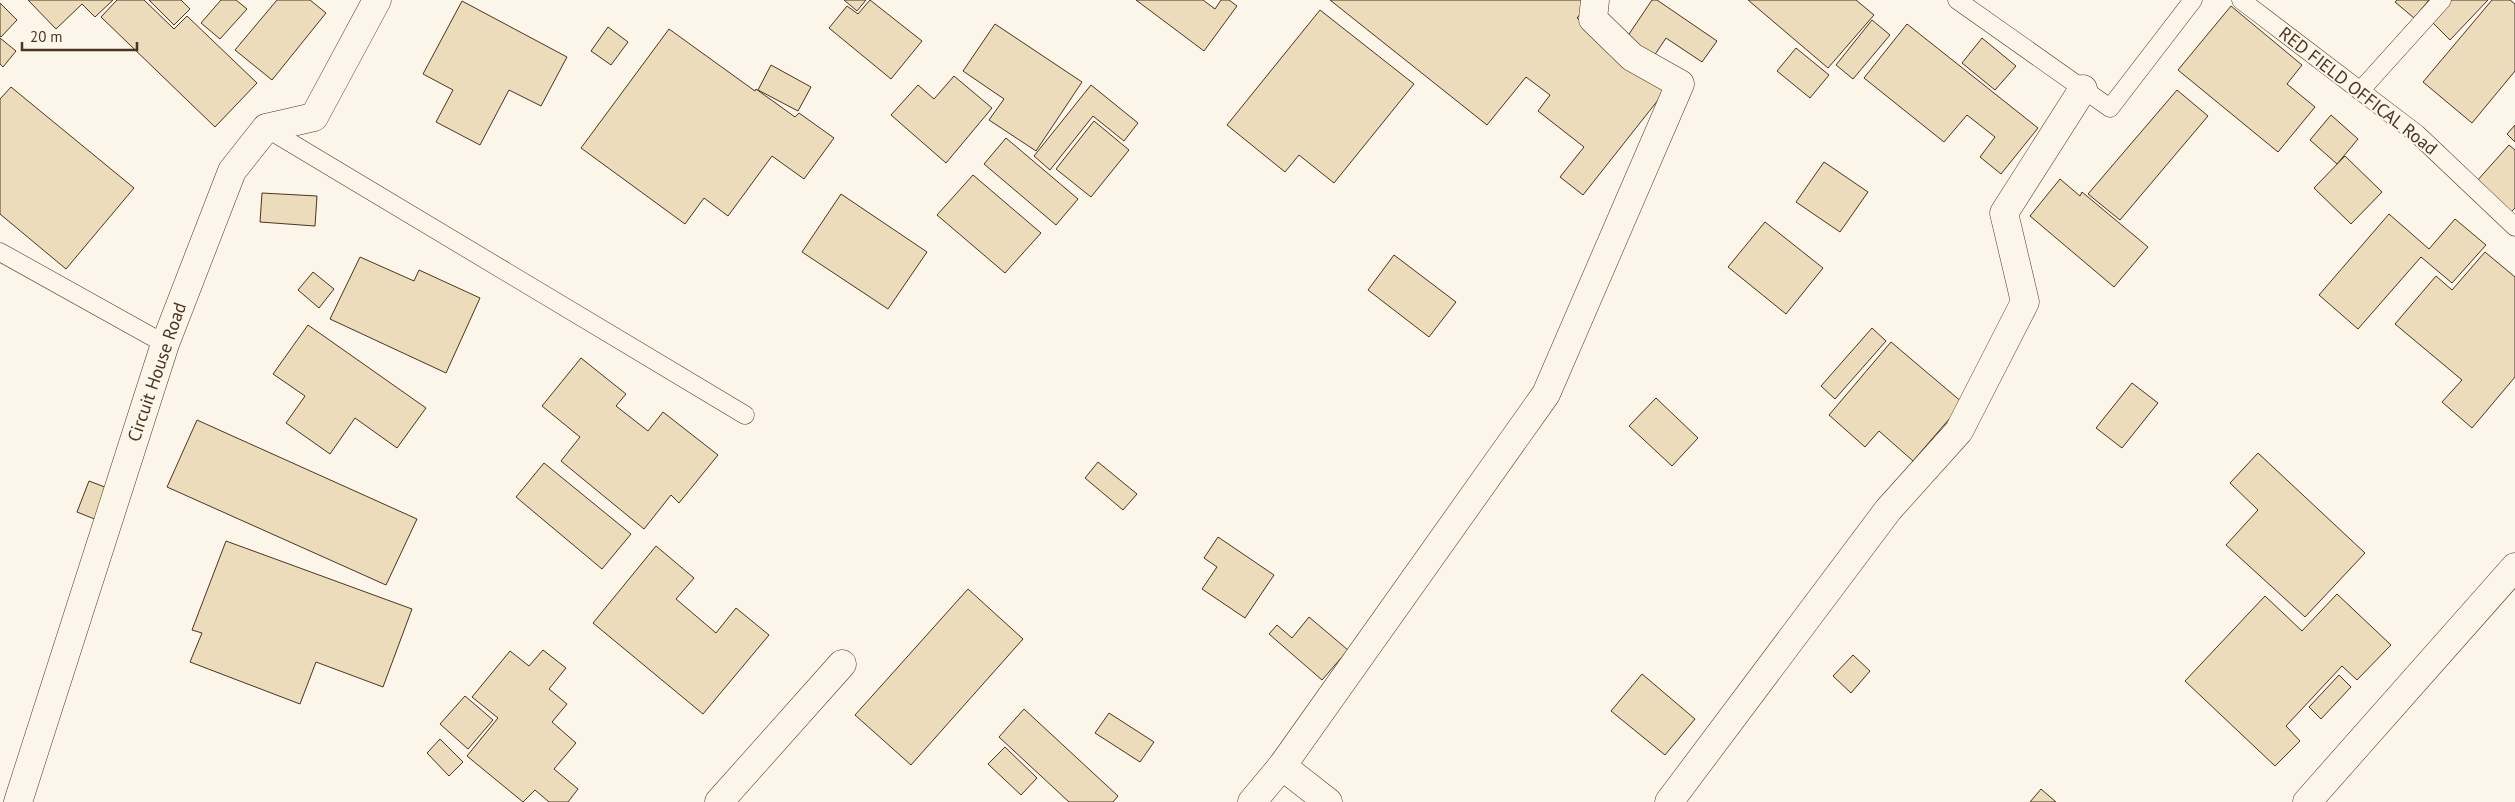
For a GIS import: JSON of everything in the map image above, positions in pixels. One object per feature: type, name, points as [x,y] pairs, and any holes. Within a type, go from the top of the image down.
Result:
[{"type":"street","points":[[266,128],[314,117],[377,0]]},
{"type":"street","points":[[1252,802],[1282,766],[1546,394],[1680,84],[1632,57],[1593,19],[1595,0]]},
{"type":"street","points":[[1669,802],[1888,510],[1959,431],[2025,302],[2004,213],[2083,88]]},
{"type":"street","name":"Circuit House Road","points":[[18,802],[165,344],[232,171],[266,128]]},
{"type":"street","points":[[2307,802],[2515,567]]},
{"type":"street","points":[[720,802],[842,664]]},
{"type":"street","points":[[1282,766],[1328,802]]},
{"type":"street","points":[[0,798],[9,802]]},
{"type":"lane","points":[[1957,0],[2110,108],[2192,0]]},
{"type":"lane","name":"RED FIELD OFFICAL Road","points":[[2241,0],[2417,134],[2515,227]]},
{"type":"lane","points":[[2360,91],[2442,0]]},
{"type":"lane","points":[[266,128],[745,416]]},
{"type":"lane","points":[[0,252],[165,344]]},
{"type":"building","points":[[28,0],[113,0],[95,17],[82,4],[56,29]]},
{"type":"building","points":[[117,0],[144,0],[174,29],[187,16],[257,83],[215,127],[101,17]]},
{"type":"building","points":[[149,0],[181,0],[190,9],[174,25]]},
{"type":"building","points":[[221,0],[236,0],[247,9],[220,39],[201,23]]},
{"type":"building","points":[[277,0],[310,0],[326,13],[272,80],[235,50]]},
{"type":"building","points":[[844,0],[866,0],[857,11]]},
{"type":"building","points":[[870,0],[922,41],[891,79],[829,28],[847,6],[858,14]]},
{"type":"building","points":[[1136,0],[1203,0],[1215,9],[1221,0],[1229,0],[1237,6],[1204,51]]},
{"type":"building","points":[[1330,0],[1586,0],[1589,3],[1577,18],[1666,90],[1583,195],[1560,177],[1584,147],[1538,111],[1550,95],[1526,77],[1487,125]]},
{"type":"building","points":[[1652,0],[1657,0],[1717,41],[1702,62],[1666,38],[1650,62],[1623,43]]},
{"type":"building","points":[[1748,0],[1856,0],[1874,15],[1828,68]]},
{"type":"building","points":[[2397,0],[2429,0],[2414,18],[2395,2]]},
{"type":"building","points":[[2450,0],[2488,0],[2450,40],[2430,20]]},
{"type":"building","points":[[2492,0],[2510,0],[2515,4],[2515,71],[2472,123],[2423,82]]},
{"type":"building","points":[[462,1],[567,57],[541,106],[509,90],[480,145],[436,122],[453,90],[423,74]]},
{"type":"building","points":[[0,3],[17,20],[1,37],[0,36]]},
{"type":"building","points":[[2231,6],[2302,65],[2287,84],[2315,107],[2278,152],[2178,70]]},
{"type":"building","points":[[1320,10],[1414,84],[1334,183],[1299,155],[1285,172],[1227,125]]},
{"type":"building","points":[[1872,20],[1890,35],[1853,79],[1836,65]]},
{"type":"building","points":[[995,24],[1082,82],[1036,151],[989,120],[1004,99],[963,71]]},
{"type":"building","points":[[1907,24],[2038,128],[2001,174],[1980,157],[1995,137],[1967,115],[1944,142],[1864,78]]},
{"type":"building","points":[[608,27],[628,42],[611,65],[591,51]]},
{"type":"building","points":[[669,29],[755,91],[756,89],[795,117],[799,113],[834,138],[804,179],[772,156],[728,216],[704,198],[685,224],[581,148]]},
{"type":"building","points":[[0,38],[16,51],[3,67],[0,64]]},
{"type":"building","points":[[1982,38],[2016,66],[1995,90],[1962,63]]},
{"type":"building","points":[[1796,48],[1829,75],[1810,98],[1777,71]]},
{"type":"building","points":[[771,65],[811,87],[798,111],[758,90]]},
{"type":"building","points":[[954,76],[992,108],[946,163],[891,115],[918,85],[934,99]]},
{"type":"building","points":[[1091,85],[1138,123],[1124,141],[1093,116],[1050,170],[1034,156]]},
{"type":"building","points":[[11,87],[134,188],[66,269],[0,214],[0,99]]},
{"type":"building","points":[[2177,90],[2208,116],[2120,220],[2088,194]]},
{"type":"building","points":[[2331,115],[2358,139],[2337,164],[2310,140]]},
{"type":"building","points":[[1094,121],[1129,150],[1091,197],[1056,169]]},
{"type":"building","points":[[2515,125],[2515,142],[2507,134]]},
{"type":"building","points":[[1006,138],[1078,199],[1056,225],[984,164]]},
{"type":"building","points":[[2509,145],[2515,150],[2515,208],[2511,212],[2476,182]]},
{"type":"building","points":[[2345,156],[2382,192],[2351,224],[2314,188]]},
{"type":"building","points":[[1824,162],[1868,192],[1840,232],[1796,202]]},
{"type":"building","points":[[973,175],[1041,233],[1005,273],[937,215]]},
{"type":"building","points":[[2060,179],[2080,196],[2082,192],[2148,247],[2114,287],[2030,216]]},
{"type":"building","points":[[262,193],[317,196],[315,226],[260,222]]},
{"type":"building","points":[[841,194],[927,252],[888,309],[802,252]]},
{"type":"building","points":[[2389,214],[2429,249],[2455,219],[2486,245],[2452,283],[2421,257],[2358,329],[2319,295]]},
{"type":"building","points":[[1765,222],[1823,268],[1786,314],[1728,267]]},
{"type":"building","points":[[2485,252],[2515,277],[2515,377],[2472,428],[2442,402],[2462,380],[2395,324],[2436,276],[2452,290]]},
{"type":"building","points":[[1394,255],[1456,302],[1429,337],[1368,290]]},
{"type":"building","points":[[360,257],[414,281],[419,270],[480,298],[446,373],[330,319]]},
{"type":"building","points":[[313,272],[334,289],[319,308],[298,290]]},
{"type":"building","points":[[308,325],[426,408],[397,448],[355,418],[330,454],[286,423],[305,396],[273,374]]},
{"type":"building","points":[[1872,328],[1886,341],[1835,399],[1821,386]]},
{"type":"building","points":[[1891,342],[1963,403],[1913,461],[1879,431],[1865,447],[1829,415]]},
{"type":"building","points":[[581,358],[626,394],[616,406],[648,431],[663,412],[718,455],[679,503],[671,495],[644,529],[561,461],[580,437],[542,406]]},
{"type":"building","points":[[2132,383],[2158,403],[2122,448],[2096,428]]},
{"type":"building","points":[[1656,398],[1698,438],[1672,466],[1629,426]]},
{"type":"building","points":[[197,420],[417,519],[386,585],[167,487]]},
{"type":"building","points":[[2258,453],[2365,553],[2305,617],[2226,545],[2258,510],[2230,483]]},
{"type":"building","points":[[1098,462],[1137,494],[1123,510],[1085,478]]},
{"type":"building","points":[[544,463],[631,534],[602,569],[516,497]]},
{"type":"building","points":[[89,481],[110,489],[97,520],[77,512]]},
{"type":"building","points":[[1218,537],[1274,575],[1245,618],[1202,589],[1217,567],[1204,558]]},
{"type":"building","points":[[226,541],[412,609],[383,687],[316,662],[300,704],[190,662],[202,633],[192,630]]},
{"type":"building","points":[[656,546],[694,578],[676,599],[716,633],[736,608],[769,635],[703,714],[593,623]]},
{"type":"building","points":[[968,589],[1023,639],[911,765],[855,715]]},
{"type":"building","points":[[2337,594],[2391,645],[2357,680],[2342,666],[2286,726],[2300,741],[2275,766],[2185,681],[2265,596],[2302,631]]},
{"type":"building","points":[[1309,617],[1348,650],[1322,680],[1269,634],[1277,625],[1292,638]]},
{"type":"building","points":[[543,650],[566,668],[549,689],[567,704],[552,722],[576,743],[554,769],[578,789],[568,802],[549,802],[535,790],[523,802],[467,756],[498,718],[472,697],[510,651],[529,666]]},
{"type":"building","points":[[1853,655],[1870,671],[1851,693],[1833,676]]},
{"type":"building","points":[[1642,674],[1695,719],[1665,755],[1611,711]]},
{"type":"building","points":[[2339,675],[2351,687],[2321,719],[2309,707]]},
{"type":"building","points":[[465,696],[493,720],[468,749],[440,724]]},
{"type":"building","points":[[1024,709],[1118,796],[1113,802],[1069,802],[999,737]]},
{"type":"building","points":[[1109,713],[1154,742],[1140,762],[1095,733]]},
{"type":"building","points":[[440,739],[463,762],[449,776],[427,753]]},
{"type":"building","points":[[1005,747],[1037,778],[1021,795],[988,764]]},
{"type":"building","points":[[2041,789],[2056,802],[2030,802]]}]
